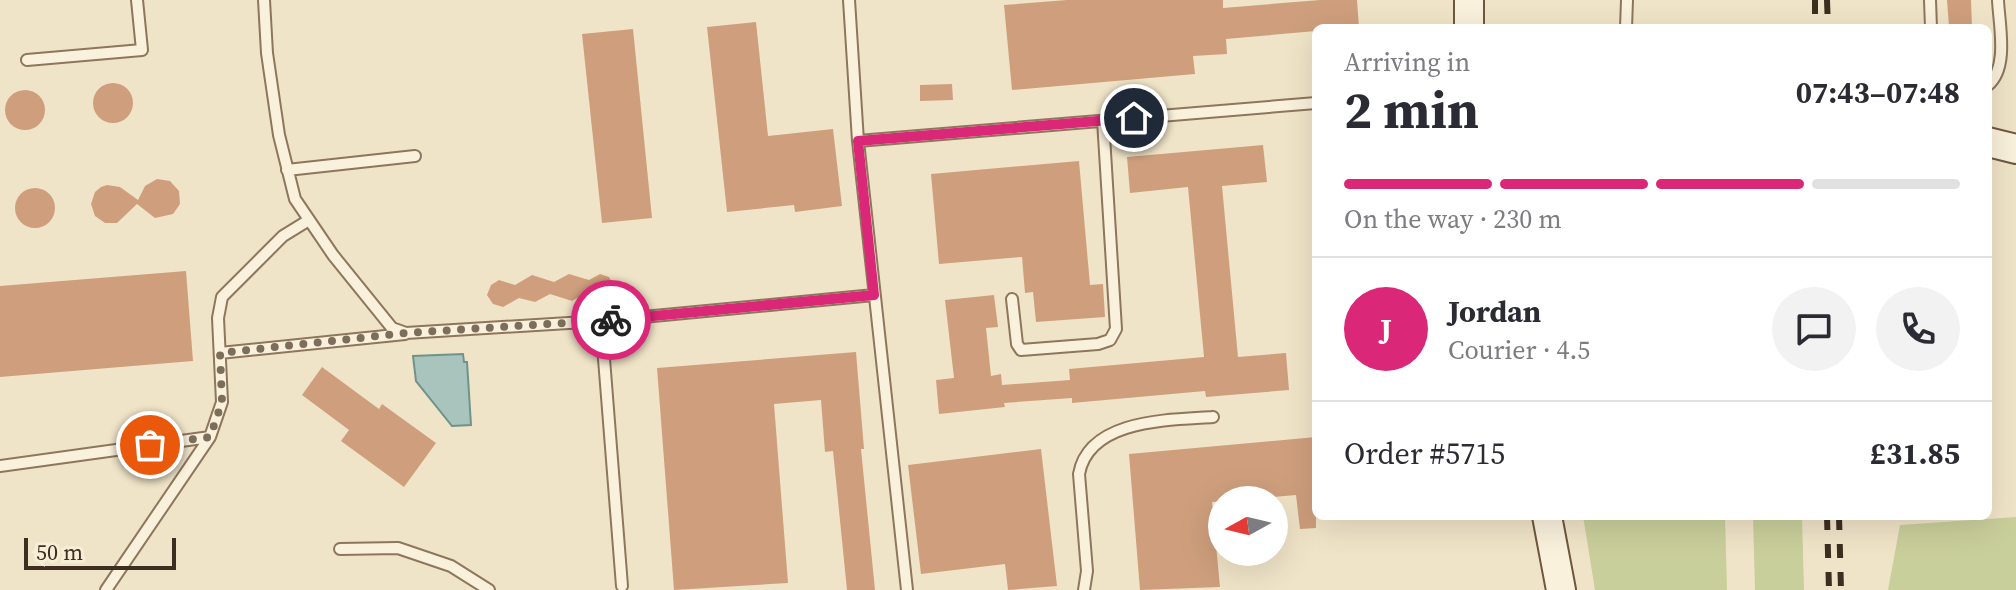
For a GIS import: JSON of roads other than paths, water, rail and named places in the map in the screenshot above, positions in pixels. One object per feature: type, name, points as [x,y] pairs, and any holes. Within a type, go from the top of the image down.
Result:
[{"type":"street","points":[[1469,0],[1469,24]]},
{"type":"street","points":[[1992,143],[2016,149]]},
{"type":"street","points":[[1548,520],[1561,590]]},
{"type":"lane","points":[[27,60],[142,50],[137,0]]},
{"type":"lane","points":[[264,0],[269,67],[279,135],[295,199],[333,255],[392,328],[406,333]]},
{"type":"lane","points":[[849,0],[858,141],[907,590]]},
{"type":"lane","points":[[1626,24],[1627,0]]},
{"type":"lane","points":[[1930,0],[1931,24]]},
{"type":"lane","points":[[1992,81],[2000,67],[1998,0]]},
{"type":"lane","points":[[858,141],[1312,103]]},
{"type":"lane","points":[[1012,299],[1017,344],[1021,350],[1098,344],[1110,340],[1116,329],[1103,120]]},
{"type":"lane","points":[[287,170],[415,156]]},
{"type":"lane","points":[[106,590],[210,437],[222,402],[218,318],[222,297],[283,236],[309,220]]},
{"type":"lane","points":[[220,353],[406,333],[601,321],[874,295]]},
{"type":"lane","points":[[601,321],[622,586]]},
{"type":"lane","points":[[1084,590],[1087,571],[1079,474],[1081,461],[1089,451],[1131,425],[1213,417]]},
{"type":"lane","points":[[0,466],[210,437]]},
{"type":"lane","points":[[340,549],[398,548],[451,566],[489,590]]},
{"type":"water","points":[[463,354],[464,362],[467,362],[471,425],[452,426],[416,381],[413,356]]},
{"type":"railway","points":[[1815,0],[1815,24]]},
{"type":"railway","points":[[1827,0],[1828,24]]},
{"type":"railway","points":[[1827,520],[1829,590]]},
{"type":"railway","points":[[1839,520],[1841,590]]}]
